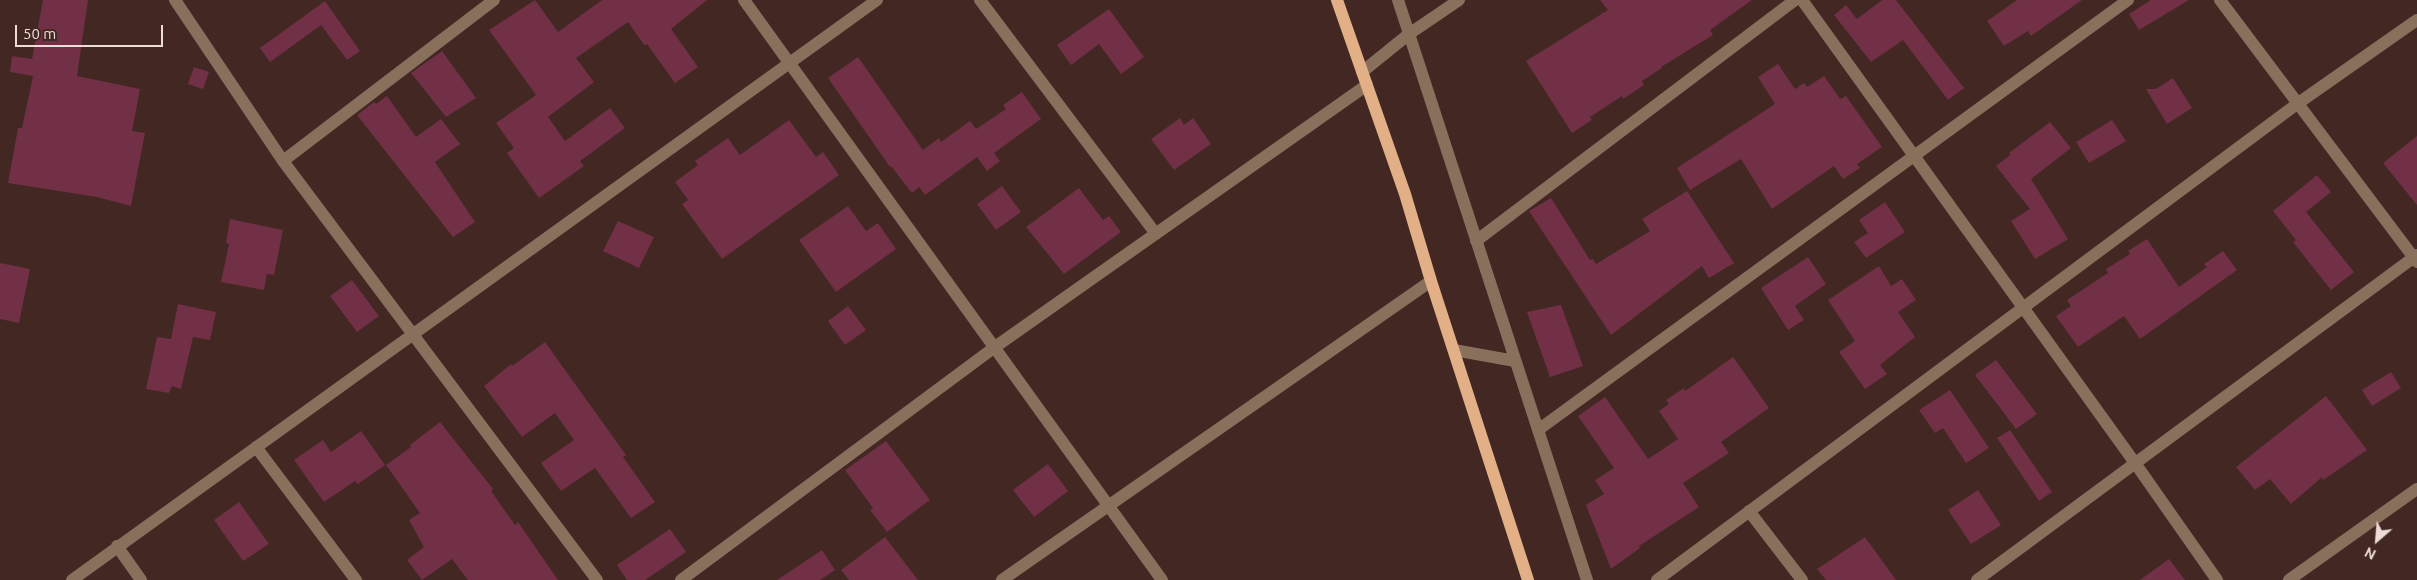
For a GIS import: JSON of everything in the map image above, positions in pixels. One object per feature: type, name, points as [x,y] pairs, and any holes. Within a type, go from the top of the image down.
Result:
[{"type":"main road","points":[[1337,0],[1405,194],[1528,580]]},
{"type":"street","points":[[175,0],[283,161],[412,336],[597,580]]},
{"type":"street","points":[[283,161],[494,0]]},
{"type":"street","points":[[744,0],[790,61],[1106,505],[1162,580]]},
{"type":"street","points":[[72,580],[877,0]]},
{"type":"street","points":[[980,0],[1156,234]]},
{"type":"street","points":[[1398,0],[1587,580]]},
{"type":"street","points":[[1362,72],[1409,34],[1460,0]]},
{"type":"street","points":[[1476,241],[1795,0]]},
{"type":"street","points":[[1802,0],[2135,463],[2216,580]]},
{"type":"street","points":[[1538,430],[2128,0]]},
{"type":"street","points":[[1977,580],[2416,258],[2297,104],[2220,0]]},
{"type":"street","points":[[1657,580],[2297,104],[2417,20]]},
{"type":"street","points":[[681,580],[995,347],[1367,85]]},
{"type":"street","points":[[1002,580],[1106,505],[1431,280]]},
{"type":"street","points":[[1454,350],[1515,361]]},
{"type":"street","points":[[256,447],[356,580]]},
{"type":"street","points":[[2289,580],[2417,488]]},
{"type":"street","points":[[1749,511],[1802,580]]},
{"type":"street","points":[[117,546],[141,580]]},
{"type":"building","points":[[43,0],[88,0],[77,76],[140,89],[132,131],[145,133],[131,206],[97,197],[8,183],[18,128],[22,128],[33,76],[10,72],[12,56],[32,59]]},
{"type":"building","points":[[535,0],[558,32],[602,0],[707,0],[671,29],[698,67],[675,83],[647,44],[644,45],[628,22],[576,58],[594,82],[548,117],[565,141],[610,108],[625,128],[580,161],[584,166],[539,198],[507,153],[514,148],[496,123],[536,95],[489,30]]},
{"type":"building","points":[[1600,0],[1752,0],[1710,30],[1713,35],[1661,67],[1642,81],[1644,85],[1623,99],[1622,96],[1590,117],[1592,120],[1572,133],[1526,61],[1608,10]]},
{"type":"building","points":[[1882,0],[1896,0],[1964,88],[1948,100],[1903,40],[1871,62],[1834,15],[1846,5],[1857,19]]},
{"type":"building","points":[[2017,0],[2082,0],[2031,36],[2028,31],[2004,46],[1987,21]]},
{"type":"building","points":[[2151,0],[2189,0],[2139,30],[2129,14]]},
{"type":"building","points":[[325,1],[360,51],[347,60],[321,25],[270,62],[260,48]]},
{"type":"building","points":[[1109,9],[1144,57],[1121,74],[1099,44],[1071,65],[1057,45]]},
{"type":"building","points":[[442,51],[476,98],[446,117],[411,73]]},
{"type":"building","points":[[858,57],[923,150],[939,138],[941,142],[970,121],[976,129],[1006,109],[1003,105],[1022,92],[1041,119],[994,153],[1000,161],[987,171],[977,157],[925,195],[919,187],[912,193],[890,167],[828,78]]},
{"type":"building","points":[[1778,64],[1795,89],[1804,83],[1807,87],[1824,76],[1840,99],[1846,96],[1882,147],[1857,164],[1860,168],[1843,179],[1834,166],[1772,209],[1741,159],[1690,190],[1677,168],[1775,104],[1758,77]]},
{"type":"building","points":[[194,67],[209,72],[203,89],[188,84]]},
{"type":"building","points":[[2173,78],[2192,108],[2167,124],[2146,89],[2156,89]]},
{"type":"building","points":[[387,96],[416,137],[441,119],[460,144],[435,162],[475,222],[453,237],[357,115],[374,102],[376,104]]},
{"type":"building","points":[[1180,118],[1184,125],[1193,118],[1211,144],[1174,170],[1151,139]]},
{"type":"building","points":[[789,120],[816,157],[823,152],[839,175],[722,259],[682,204],[688,200],[675,182],[698,165],[695,161],[728,138],[740,155]]},
{"type":"building","points":[[2112,120],[2126,141],[2089,163],[2076,142]]},
{"type":"building","points":[[2050,122],[2071,148],[2031,179],[2068,239],[2035,259],[2011,221],[2030,209],[1996,166],[2010,155],[2009,153]]},
{"type":"building","points":[[2417,136],[2417,205],[2383,163]]},
{"type":"building","points":[[2317,175],[2331,192],[2306,212],[2354,272],[2331,290],[2293,242],[2296,240],[2273,211]]},
{"type":"building","points":[[1002,186],[1021,212],[996,230],[977,204]]},
{"type":"building","points":[[1079,188],[1103,220],[1109,216],[1121,232],[1064,274],[1026,227]]},
{"type":"building","points":[[1687,191],[1734,263],[1709,278],[1702,266],[1611,335],[1529,211],[1551,198],[1590,260],[1593,259],[1596,264],[1650,231],[1642,219]]},
{"type":"building","points":[[1885,202],[1905,232],[1866,258],[1854,242],[1868,233],[1859,220]]},
{"type":"building","points":[[848,206],[866,231],[878,223],[896,249],[836,292],[799,240]]},
{"type":"building","points":[[230,219],[283,230],[274,275],[267,274],[264,290],[221,282],[229,244],[226,243]]},
{"type":"building","points":[[618,221],[654,237],[639,268],[603,251]]},
{"type":"building","points":[[2147,239],[2179,287],[2207,267],[2204,264],[2223,251],[2237,270],[2140,339],[2124,316],[2078,347],[2056,316],[2071,306],[2067,300],[2108,273],[2106,269],[2130,254],[2128,251]]},
{"type":"building","points":[[1808,257],[1826,284],[1795,306],[1804,320],[1788,330],[1761,288]]},
{"type":"building","points":[[0,263],[30,269],[19,323],[0,319]]},
{"type":"building","points":[[1879,266],[1891,286],[1902,279],[1916,300],[1898,312],[1915,337],[1880,365],[1887,374],[1865,389],[1839,352],[1855,341],[1828,300]]},
{"type":"building","points":[[352,280],[379,316],[357,332],[330,296]]},
{"type":"building","points":[[178,304],[216,312],[210,340],[193,337],[181,389],[172,386],[169,393],[146,389],[157,337],[171,339]]},
{"type":"building","points":[[1561,305],[1583,366],[1550,377],[1527,312]]},
{"type":"building","points":[[848,306],[866,330],[845,345],[828,321]]},
{"type":"building","points":[[545,342],[626,455],[623,457],[655,502],[631,518],[595,468],[561,491],[541,463],[574,440],[555,413],[522,437],[484,386],[511,364],[512,366]]},
{"type":"building","points":[[1733,357],[1769,408],[1721,442],[1729,453],[1683,483],[1699,507],[1639,546],[1640,548],[1611,569],[1586,505],[1604,494],[1595,480],[1614,468],[1578,416],[1605,397],[1648,459],[1678,439],[1659,411],[1669,404],[1666,400],[1684,388],[1685,391]]},
{"type":"building","points":[[1996,360],[2037,414],[2016,429],[1975,375]]},
{"type":"building","points":[[2391,372],[2401,388],[2372,406],[2362,390]]},
{"type":"building","points":[[1950,390],[1989,448],[1966,463],[1943,428],[1935,433],[1919,410]]},
{"type":"building","points":[[2326,396],[2367,450],[2323,480],[2322,477],[2291,504],[2270,479],[2255,490],[2236,467]]},
{"type":"building","points":[[440,422],[493,489],[491,491],[515,525],[518,522],[558,580],[468,580],[452,559],[422,580],[407,560],[424,547],[409,520],[420,513],[386,465]]},
{"type":"building","points":[[2010,430],[2052,492],[2039,501],[1997,438]]},
{"type":"building","points":[[361,431],[385,465],[358,484],[355,481],[324,502],[294,460],[323,440],[331,452]]},
{"type":"building","points":[[886,441],[930,500],[887,532],[870,510],[873,508],[845,470]]},
{"type":"building","points":[[1048,464],[1068,491],[1034,517],[1013,490]]},
{"type":"building","points":[[1978,490],[2001,525],[1971,544],[1948,510]]},
{"type":"building","points":[[239,502],[269,544],[243,561],[214,520]]},
{"type":"building","points":[[670,529],[686,552],[645,580],[627,580],[617,565]]},
{"type":"building","points":[[885,537],[918,580],[849,580],[841,570]]},
{"type":"building","points":[[1865,537],[1896,580],[1826,580],[1817,569]]},
{"type":"building","points":[[822,550],[835,570],[820,580],[777,580]]},
{"type":"building","points":[[2169,559],[2185,580],[2140,580]]}]
